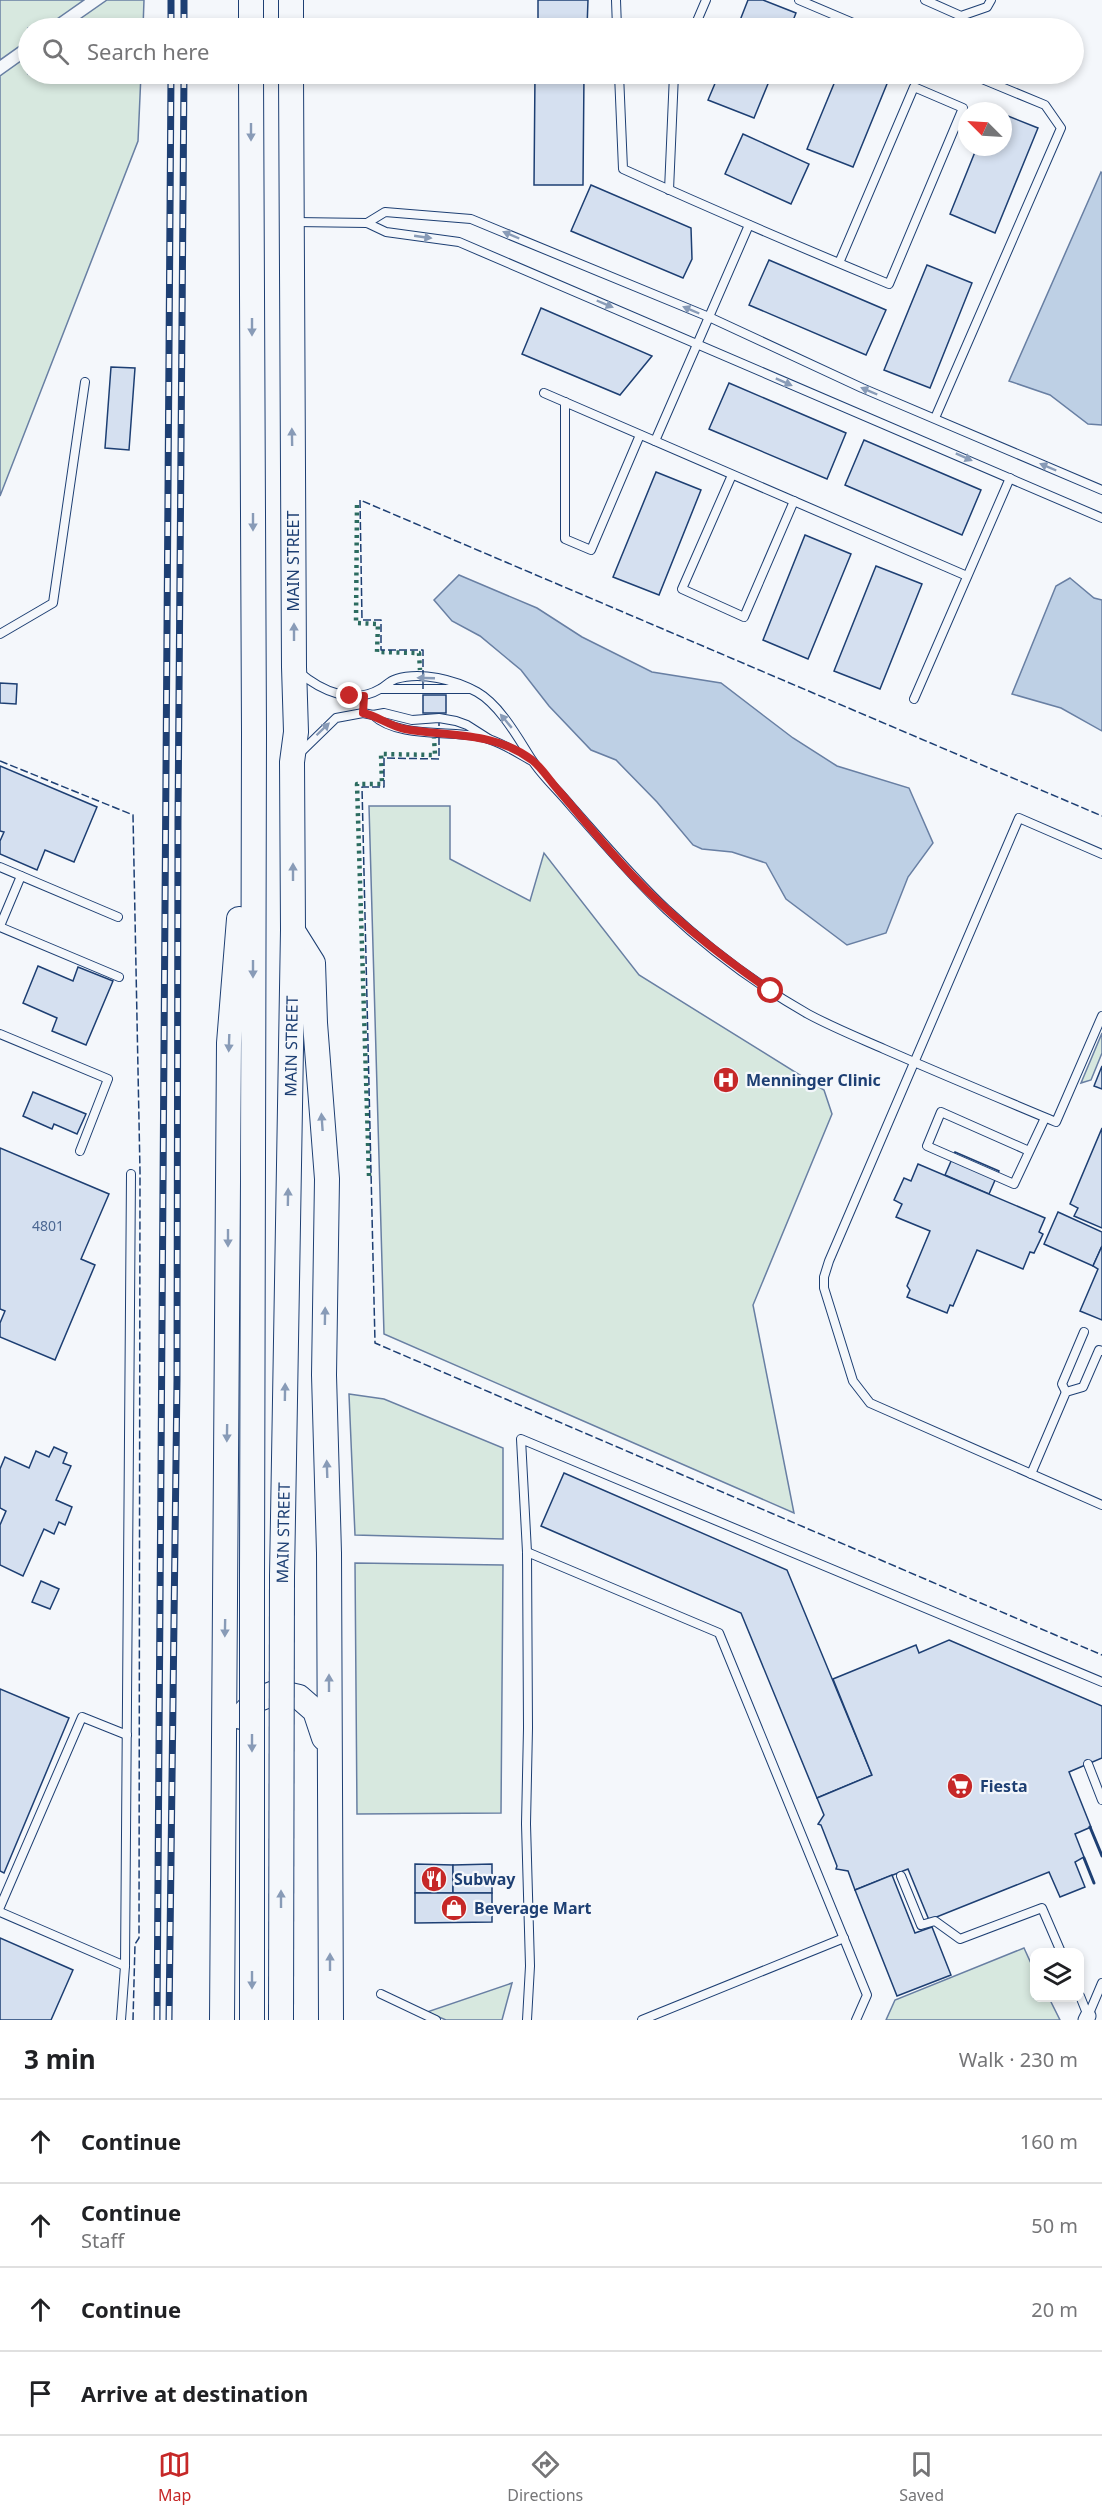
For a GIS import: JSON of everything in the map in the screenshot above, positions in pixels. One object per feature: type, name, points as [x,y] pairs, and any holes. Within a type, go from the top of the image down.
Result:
[{"type":"highway","points":[[250,0],[251,18]]},
{"type":"highway","points":[[291,0],[291,18]]},
{"type":"highway","name":"MAIN STREET","points":[[251,84],[254,734],[252,2020]]},
{"type":"highway","name":"MAIN STREET","points":[[281,2020],[282,1576],[293,930],[292,762],[296,732],[291,84]]},
{"type":"highway","points":[[222,2020],[229,1043],[254,734]]},
{"type":"highway","points":[[293,930],[313,963],[315,1023],[327,1179],[324,1375],[328,1544],[331,2020]]},
{"type":"highway","points":[[223,1802],[234,1725],[256,1700],[277,1692],[299,1697],[315,1711],[329,1758]]},
{"type":"lane","points":[[616,0],[617,18]]},
{"type":"lane","points":[[698,18],[706,0]]},
{"type":"lane","points":[[799,0],[841,18]]},
{"type":"lane","points":[[925,0],[961,16],[987,7],[991,0]]},
{"type":"lane","points":[[619,84],[623,169],[749,225],[839,263],[889,284],[963,108],[914,87],[839,263]]},
{"type":"lane","points":[[669,190],[674,84]]},
{"type":"lane","points":[[935,418],[1061,128],[1045,105],[994,84]]},
{"type":"lane","points":[[367,223],[385,212],[471,219],[709,317],[862,388],[1102,490]]},
{"type":"lane","points":[[291,222],[367,223],[386,232],[459,242],[1102,518]]},
{"type":"lane","points":[[655,441],[749,225]]},
{"type":"lane","points":[[0,634],[52,603],[85,382]]},
{"type":"lane","points":[[544,393],[967,576]]},
{"type":"lane","points":[[565,402],[565,539],[591,550],[640,435]]},
{"type":"lane","points":[[732,475],[682,589],[744,617],[794,501]]},
{"type":"lane","points":[[914,699],[1010,478]]},
{"type":"lane","points":[[294,667],[330,692],[350,696],[364,696],[405,677],[443,678],[484,697],[525,746],[532,760],[634,877],[700,939],[771,991],[810,1015],[914,1062],[1056,1122],[1102,1016]]},
{"type":"lane","points":[[363,713],[364,696]]},
{"type":"lane","points":[[292,762],[336,718],[363,713],[373,715],[384,713],[411,720],[439,718],[456,721],[532,760]]},
{"type":"lane","points":[[373,715],[380,722],[406,729],[438,731],[489,739]]},
{"type":"lane","points":[[1102,854],[1019,818],[824,1277],[824,1288],[854,1381],[870,1403],[1102,1504]]},
{"type":"lane","points":[[0,867],[118,917]]},
{"type":"lane","points":[[21,876],[0,926],[119,977]]},
{"type":"lane","points":[[0,1034],[108,1079],[80,1151]]},
{"type":"lane","points":[[1029,1151],[941,1112],[927,1146],[1014,1184],[1045,1118]]},
{"type":"lane","points":[[121,2020],[125,1966],[131,1174]]},
{"type":"lane","points":[[1031,1474],[1066,1392],[1062,1384],[1084,1332]]},
{"type":"lane","points":[[1066,1392],[1083,1387],[1100,1350],[1102,1351]]},
{"type":"lane","points":[[527,2020],[530,1966],[526,1824],[527,1552],[521,1439],[1102,1682]]},
{"type":"lane","points":[[527,1552],[719,1633],[867,1995],[855,2020]]},
{"type":"lane","points":[[0,1907],[82,1717],[127,1735]]},
{"type":"lane","points":[[1088,1764],[1102,1800]]},
{"type":"lane","points":[[901,1876],[921,1925],[935,1921],[960,1939],[1042,1908],[1059,1948]]},
{"type":"lane","points":[[0,1912],[125,1966]]},
{"type":"lane","points":[[642,2020],[844,1938]]},
{"type":"lane","points":[[1087,2018],[1102,1983]]},
{"type":"lane","points":[[381,1994],[436,2020]]},
{"type":"lane","points":[[1082,2002],[1087,2018]]},
{"type":"shaded area","points":[[0,0],[84,0],[58,18],[18,18],[18,47],[0,60]]},
{"type":"shaded area","points":[[107,0],[144,0],[143,18],[81,18]]},
{"type":"shaded area","points":[[18,63],[18,84],[141,84],[138,141],[0,496],[0,76]]},
{"type":"shaded area","points":[[369,806],[450,806],[450,859],[530,901],[544,853],[639,975],[824,1090],[832,1114],[753,1305],[794,1513],[384,1334]]},
{"type":"shaded area","points":[[1102,1033],[1102,1053],[1091,1080],[1081,1083]]},
{"type":"shaded area","points":[[349,1394],[384,1399],[503,1448],[503,1539],[355,1535]]},
{"type":"shaded area","points":[[355,1563],[503,1565],[501,1813],[357,1814]]},
{"type":"shaded area","points":[[1024,1948],[1030,1961],[1030,2002],[1051,2002],[1060,2020],[886,2020],[895,2000]]},
{"type":"shaded area","points":[[512,1983],[502,2020],[446,2020],[427,2012]]},
{"type":"water","points":[[1101,172],[1102,425],[1088,424],[1050,395],[1009,381]]},
{"type":"water","points":[[459,575],[537,608],[582,637],[652,672],[721,683],[793,738],[837,766],[909,788],[933,843],[908,877],[886,933],[847,945],[786,899],[766,863],[732,852],[702,849],[693,845],[657,802],[616,760],[591,750],[549,706],[521,670],[480,636],[452,621],[434,600]]},
{"type":"water","points":[[1070,578],[1094,598],[1102,600],[1102,731],[1061,708],[1012,694],[1056,586]]},
{"type":"building","points":[[538,0],[588,0],[587,18],[538,18]]},
{"type":"building","points":[[748,0],[763,0],[796,13],[794,18],[741,18]]},
{"type":"building","points":[[535,84],[584,84],[583,185],[534,185]]},
{"type":"building","points":[[715,84],[768,84],[754,118],[708,100]]},
{"type":"building","points":[[834,84],[887,84],[853,167],[807,149]]},
{"type":"building","points":[[1012,118],[1038,128],[995,233],[950,214],[973,156],[1012,156]]},
{"type":"building","points":[[743,134],[809,164],[791,204],[725,174]]},
{"type":"building","points":[[591,185],[691,228],[692,259],[683,278],[571,231]]},
{"type":"building","points":[[769,260],[886,310],[866,355],[749,305]]},
{"type":"building","points":[[927,265],[972,283],[930,388],[884,370]]},
{"type":"building","points":[[541,308],[652,356],[620,395],[522,354]]},
{"type":"building","points":[[111,367],[135,368],[129,450],[105,448]]},
{"type":"building","points":[[729,383],[846,433],[827,479],[709,429]]},
{"type":"building","points":[[864,440],[981,490],[962,535],[845,485]]},
{"type":"building","points":[[656,472],[701,490],[659,595],[613,577]]},
{"type":"building","points":[[805,535],[851,554],[808,659],[763,640]]},
{"type":"building","points":[[876,566],[922,584],[880,689],[834,671]]},
{"type":"building","points":[[0,683],[17,684],[16,704],[0,703]]},
{"type":"building","points":[[423,695],[446,695],[446,713],[423,713]]},
{"type":"building","points":[[0,766],[97,807],[74,862],[45,850],[37,870],[0,854],[0,841],[4,832],[0,831]]},
{"type":"building","points":[[38,966],[73,981],[78,967],[113,981],[86,1045],[52,1031],[57,1018],[23,1003]]},
{"type":"building","points":[[1102,1066],[1102,1089],[1094,1086]]},
{"type":"building","points":[[33,1092],[86,1114],[77,1134],[54,1124],[52,1129],[23,1116]]},
{"type":"building","points":[[1102,1128],[1102,1228],[1074,1216],[1078,1208],[1070,1204]]},
{"type":"building","points":[[0,1148],[109,1194],[81,1259],[95,1265],[55,1360],[0,1337],[0,1323],[5,1311],[0,1309]]},
{"type":"building","points":[[955,1152],[999,1171],[989,1194],[945,1175]]},
{"type":"building","points":[[918,1164],[1045,1218],[1039,1232],[1043,1234],[1034,1253],[1030,1252],[1023,1269],[977,1250],[953,1306],[950,1305],[947,1313],[907,1297],[910,1290],[907,1286],[930,1231],[896,1217],[902,1204],[894,1200],[904,1178],[911,1181]]},
{"type":"building","points":[[1058,1212],[1102,1232],[1102,1246],[1093,1266],[1044,1244]]},
{"type":"building","points":[[1102,1246],[1102,1320],[1080,1311],[1098,1269],[1093,1266]]},
{"type":"building","points":[[54,1447],[67,1453],[63,1463],[71,1466],[56,1500],[72,1507],[65,1525],[59,1522],[54,1534],[44,1529],[23,1576],[0,1565],[0,1525],[6,1511],[0,1508],[0,1469],[5,1457],[29,1468],[36,1451],[49,1457]]},
{"type":"building","points":[[564,1473],[787,1570],[872,1775],[817,1798],[741,1613],[541,1526]]},
{"type":"building","points":[[41,1581],[59,1589],[50,1609],[32,1602]]},
{"type":"building","name":"Fiesta","points":[[949,1640],[1102,1706],[1102,1758],[1069,1772],[1091,1827],[1075,1834],[1084,1857],[1075,1862],[1085,1887],[1060,1897],[1049,1872],[929,1920],[908,1869],[855,1890],[848,1871],[836,1869],[837,1866],[821,1825],[818,1824],[824,1815],[817,1798],[872,1775],[833,1679],[916,1645],[919,1653]]},
{"type":"building","points":[[0,1689],[69,1718],[4,1873],[0,1871]]},
{"type":"building","name":"Subway","points":[[415,1864],[453,1865],[453,1893],[415,1893]]},
{"type":"building","points":[[492,1864],[492,1893],[453,1893],[453,1865]]},
{"type":"building","points":[[892,1875],[915,1933],[932,1927],[951,1975],[897,1996],[855,1890]]},
{"type":"building","name":"Beverage Mart","points":[[415,1893],[492,1893],[492,1922],[415,1923]]},
{"type":"building","points":[[0,1938],[73,1970],[51,2020],[0,2020]]},
{"type":"railway","points":[[171,0],[171,18]]},
{"type":"railway","points":[[184,0],[184,18]]},
{"type":"railway","points":[[157,2020],[171,84]]},
{"type":"railway","points":[[169,2020],[177,1380],[178,820],[184,84]]},
{"type":"hedge","points":[[357,505],[356,623],[378,624],[377,652],[419,653],[420,670]]},
{"type":"hedge","points":[[369,1176],[357,784],[382,784],[381,754],[435,755],[434,738]]},
{"type":"fence","points":[[423,689],[423,650],[381,650],[381,620],[362,620],[360,500],[1102,816]]},
{"type":"fence","points":[[439,737],[439,759],[384,758],[384,787],[362,787],[375,1343],[1102,1655]]},
{"type":"fence","points":[[0,761],[133,815],[140,1172],[139,1938],[135,1944],[133,2020]]},
{"type":"wall","points":[[1090,1827],[1102,1856]]},
{"type":"wall","points":[[1084,1858],[1094,1883]]},
{"type":"place","name":"Menninger Clinic","points":[[726,1080]]},
{"type":"place","name":"Fiesta","points":[[960,1786]]},
{"type":"place","name":"Subway","points":[[434,1879]]},
{"type":"place","name":"Beverage Mart","points":[[454,1908]]},
{"type":"route","points":[[350,696],[364,696],[363,713],[373,715],[380,722],[398,728],[438,731],[489,739],[532,760],[634,877],[666,909],[700,939],[771,991]]}]
